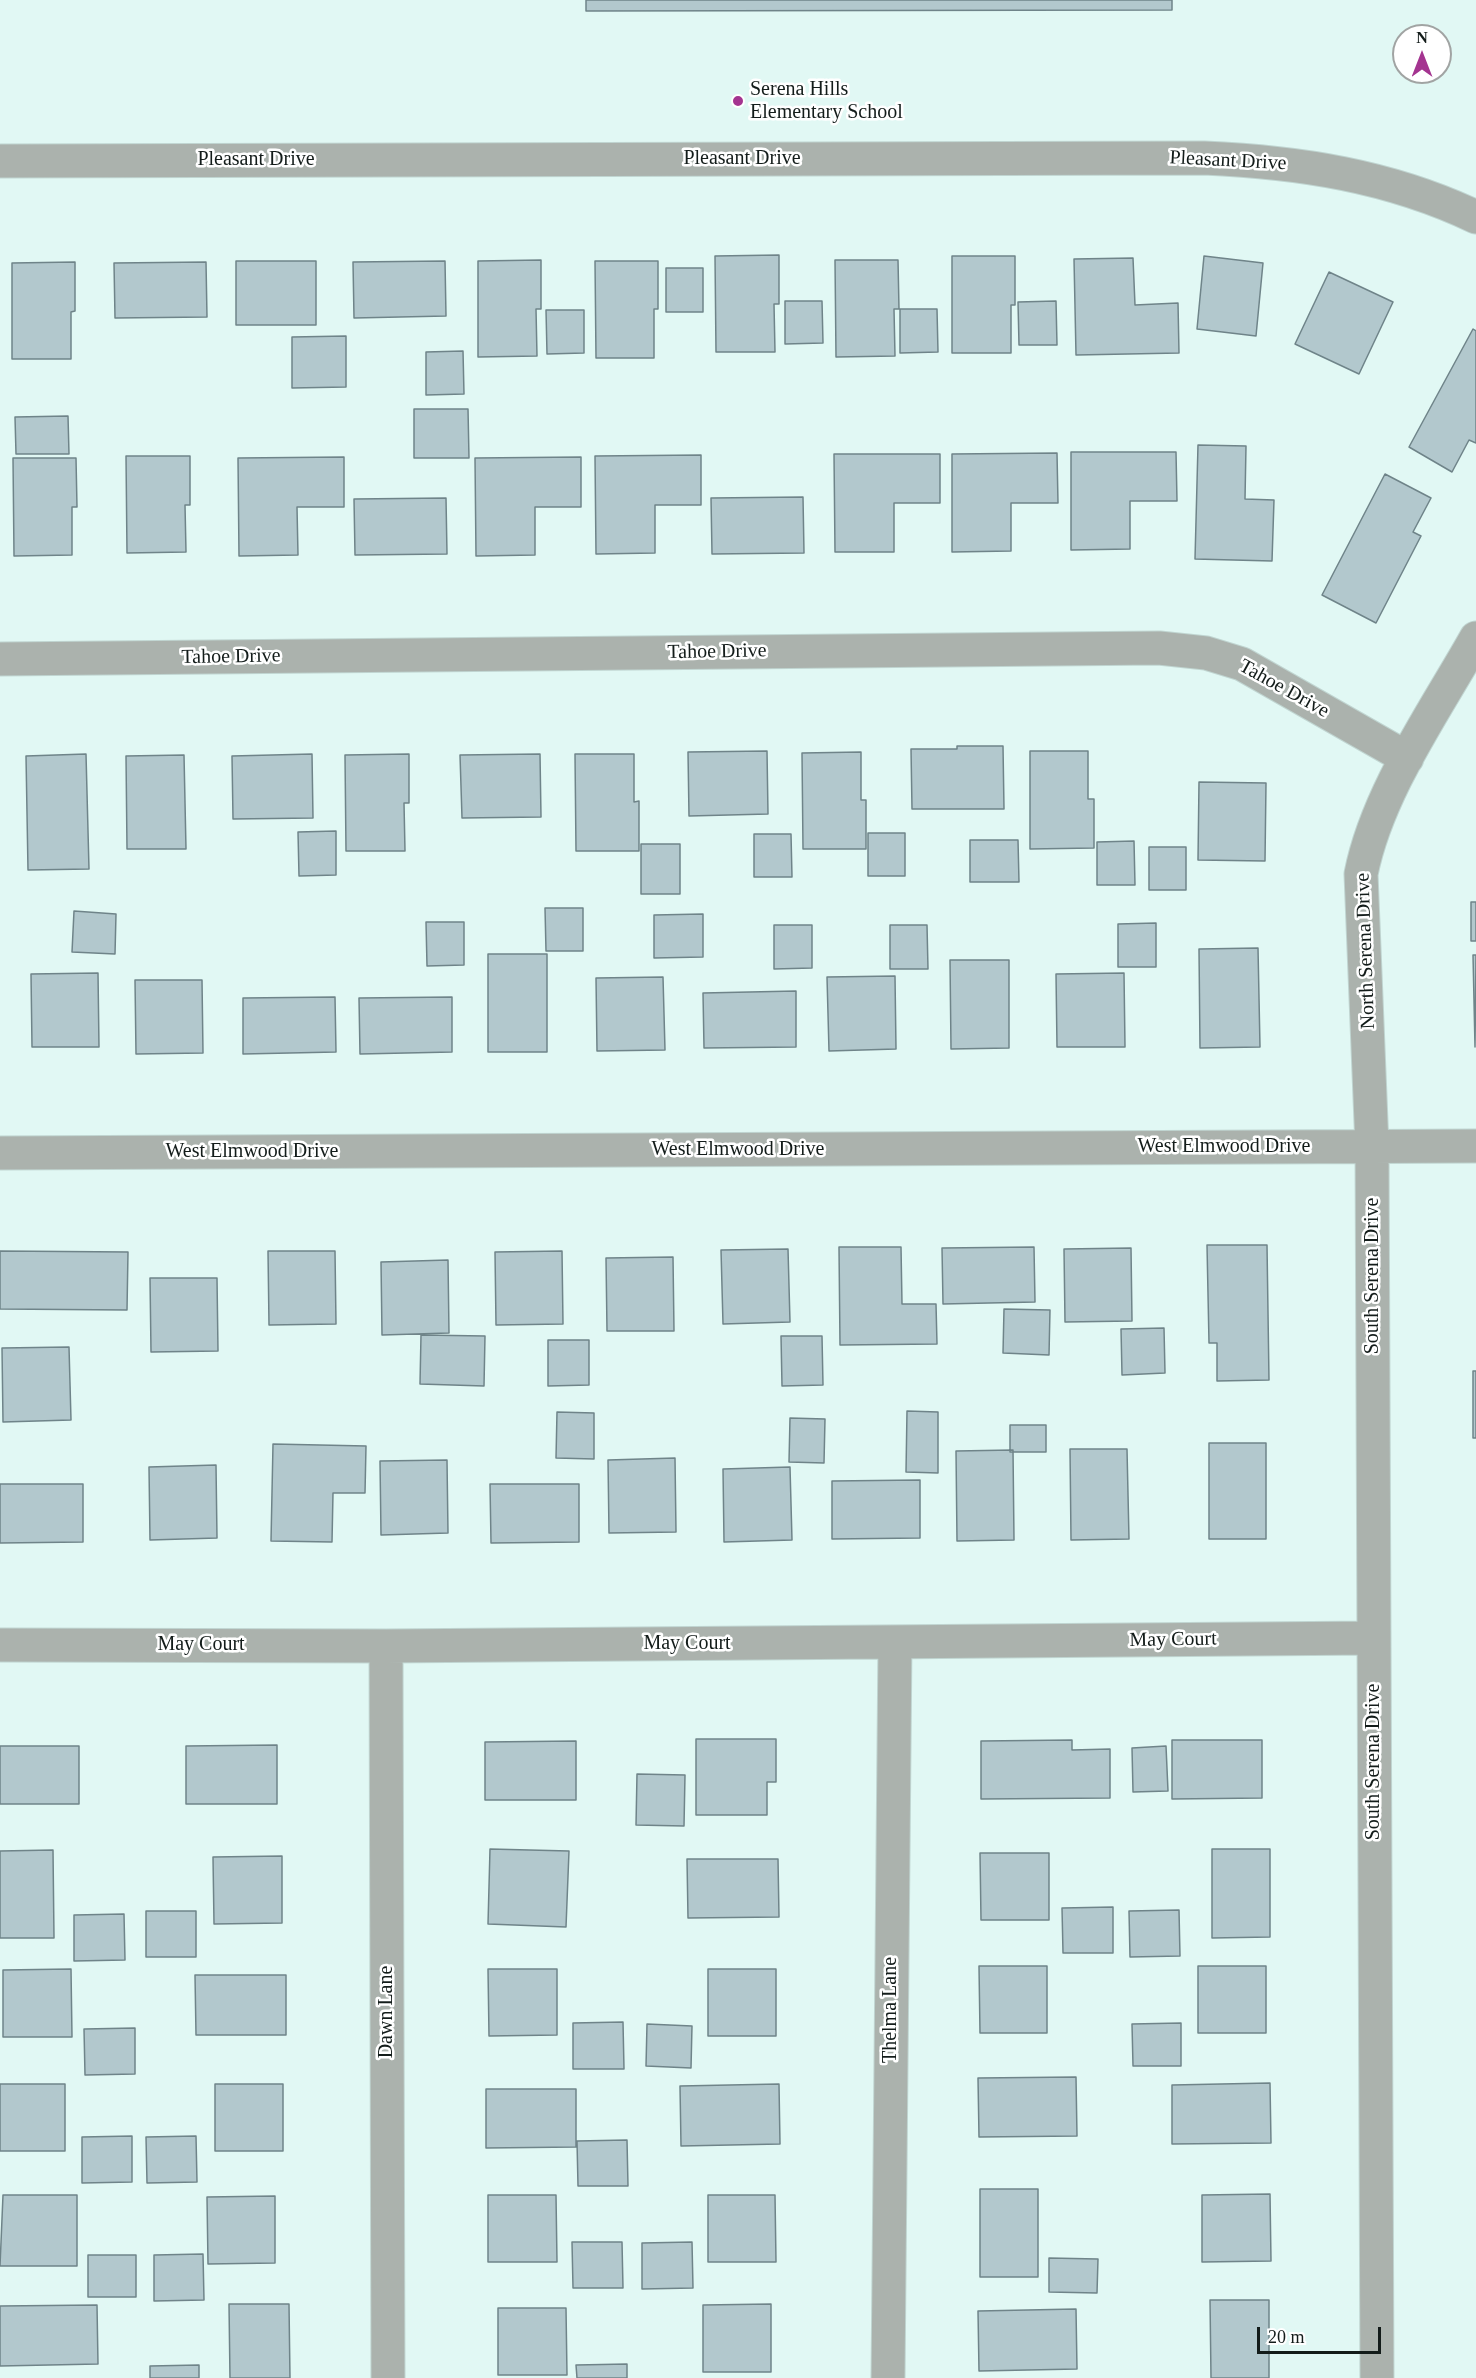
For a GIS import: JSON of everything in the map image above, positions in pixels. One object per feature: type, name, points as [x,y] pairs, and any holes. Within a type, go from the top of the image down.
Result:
[{"type":"street","name":"Pleasant Drive","points":[[0,161],[1204,158],[1260,160],[1349,174],[1397,185],[1476,217]]},
{"type":"street","name":"North Serena Drive","points":[[1372,1147],[1361,874],[1367,842],[1407,758],[1476,638]]},
{"type":"street","name":"Tahoe Drive","points":[[0,659],[1159,648],[1206,653],[1242,664],[1407,758]]},
{"type":"street","name":"West Elmwood Drive","points":[[0,1153],[1476,1146]]},
{"type":"street","name":"South Serena Drive","points":[[1372,1147],[1377,2378]]},
{"type":"street","name":"May Court","points":[[0,1645],[386,1646],[1373,1638]]},
{"type":"street","name":"Thelma Lane","points":[[888,2378],[895,1642]]},
{"type":"street","name":"Dawn Lane","points":[[386,1646],[388,2378]]},
{"type":"building","points":[[586,0],[1172,0],[1172,10],[586,11]]},
{"type":"building","points":[[779,255],[779,304],[774,304],[775,352],[716,352],[715,256]]},
{"type":"building","points":[[952,256],[1015,256],[1015,305],[1011,305],[1011,353],[952,353]]},
{"type":"building","points":[[1204,256],[1263,263],[1256,336],[1197,329]]},
{"type":"building","points":[[1133,258],[1135,305],[1178,303],[1179,353],[1076,355],[1074,259]]},
{"type":"building","points":[[541,260],[541,309],[536,309],[537,356],[478,357],[478,261]]},
{"type":"building","points":[[835,260],[898,260],[899,309],[894,309],[895,356],[836,357]]},
{"type":"building","points":[[236,261],[316,261],[316,325],[236,325]]},
{"type":"building","points":[[445,261],[446,316],[354,318],[353,262]]},
{"type":"building","points":[[595,261],[658,261],[658,309],[654,309],[654,358],[596,358]]},
{"type":"building","points":[[75,262],[75,311],[71,312],[71,359],[12,359],[12,263]]},
{"type":"building","points":[[206,262],[207,317],[115,318],[114,263]]},
{"type":"building","points":[[666,268],[703,268],[703,312],[666,312]]},
{"type":"building","points":[[1329,272],[1393,302],[1359,374],[1295,344]]},
{"type":"building","points":[[785,301],[822,301],[823,343],[785,344]]},
{"type":"building","points":[[1056,301],[1057,345],[1019,345],[1018,302]]},
{"type":"building","points":[[900,309],[937,309],[938,352],[900,353]]},
{"type":"building","points":[[546,310],[584,310],[584,353],[547,354]]},
{"type":"building","points":[[1473,329],[1476,331],[1476,443],[1469,440],[1452,472],[1409,447]]},
{"type":"building","points":[[346,336],[346,387],[292,388],[292,337]]},
{"type":"building","points":[[463,351],[464,394],[426,395],[426,352]]},
{"type":"building","points":[[414,409],[468,409],[469,458],[414,458]]},
{"type":"building","points":[[68,416],[69,454],[16,454],[15,417]]},
{"type":"building","points":[[1198,445],[1246,446],[1245,499],[1274,500],[1272,561],[1195,559]]},
{"type":"building","points":[[1071,452],[1176,452],[1177,501],[1130,501],[1130,549],[1071,550]]},
{"type":"building","points":[[1057,453],[1058,503],[1011,503],[1011,551],[952,552],[952,454]]},
{"type":"building","points":[[834,454],[940,454],[940,503],[894,503],[894,552],[835,552]]},
{"type":"building","points":[[701,455],[701,505],[655,505],[655,553],[596,554],[595,456]]},
{"type":"building","points":[[126,456],[190,456],[190,505],[185,505],[186,552],[127,553]]},
{"type":"building","points":[[344,457],[344,507],[297,507],[298,555],[239,556],[238,458]]},
{"type":"building","points":[[581,457],[581,507],[535,507],[535,555],[476,556],[475,458]]},
{"type":"building","points":[[13,458],[76,458],[77,507],[72,507],[72,555],[14,556]]},
{"type":"building","points":[[1385,474],[1431,498],[1413,532],[1421,536],[1376,623],[1322,595]]},
{"type":"building","points":[[803,497],[804,553],[712,554],[711,498]]},
{"type":"building","points":[[446,498],[447,554],[355,555],[354,499]]},
{"type":"building","points":[[957,746],[1003,746],[1004,809],[912,809],[911,749],[957,749]]},
{"type":"building","points":[[767,751],[768,814],[689,816],[688,752]]},
{"type":"building","points":[[1030,751],[1088,751],[1088,799],[1094,799],[1094,848],[1030,849]]},
{"type":"building","points":[[861,752],[861,800],[866,800],[866,849],[803,849],[802,753]]},
{"type":"building","points":[[86,754],[89,869],[28,870],[26,756]]},
{"type":"building","points":[[312,754],[313,818],[233,819],[232,756]]},
{"type":"building","points":[[409,754],[409,803],[404,803],[405,851],[346,851],[345,755]]},
{"type":"building","points":[[540,754],[541,817],[462,818],[460,755]]},
{"type":"building","points":[[575,754],[634,754],[634,802],[639,801],[639,851],[576,851]]},
{"type":"building","points":[[184,755],[186,849],[127,849],[126,756]]},
{"type":"building","points":[[1199,782],[1266,783],[1265,861],[1198,860]]},
{"type":"building","points":[[336,831],[336,875],[299,876],[298,832]]},
{"type":"building","points":[[868,833],[905,833],[905,876],[868,876]]},
{"type":"building","points":[[754,834],[791,834],[792,877],[754,877]]},
{"type":"building","points":[[970,840],[1018,840],[1019,882],[970,882]]},
{"type":"building","points":[[1134,841],[1135,885],[1097,885],[1097,842]]},
{"type":"building","points":[[641,844],[680,844],[680,894],[641,894]]},
{"type":"building","points":[[1149,847],[1186,847],[1186,890],[1149,890]]},
{"type":"building","points":[[1471,902],[1476,902],[1476,941],[1471,941]]},
{"type":"building","points":[[545,908],[583,908],[583,951],[546,951]]},
{"type":"building","points":[[74,911],[116,914],[115,954],[72,952]]},
{"type":"building","points":[[703,914],[703,957],[654,958],[654,915]]},
{"type":"building","points":[[426,922],[464,922],[464,965],[427,966]]},
{"type":"building","points":[[1156,923],[1156,967],[1118,967],[1118,924]]},
{"type":"building","points":[[774,925],[812,925],[812,968],[774,969]]},
{"type":"building","points":[[890,925],[927,925],[928,969],[890,969]]},
{"type":"building","points":[[1258,948],[1260,1047],[1200,1048],[1199,949]]},
{"type":"building","points":[[488,954],[547,954],[547,1052],[488,1052]]},
{"type":"building","points":[[1473,955],[1476,955],[1475,1047]]},
{"type":"building","points":[[950,960],[1009,960],[1009,1048],[951,1049]]},
{"type":"building","points":[[98,973],[99,1047],[32,1047],[31,974]]},
{"type":"building","points":[[1124,973],[1125,1047],[1057,1047],[1056,974]]},
{"type":"building","points":[[895,976],[896,1049],[829,1051],[827,977]]},
{"type":"building","points":[[663,977],[665,1050],[597,1051],[596,978]]},
{"type":"building","points":[[135,980],[202,980],[203,1053],[136,1054]]},
{"type":"building","points":[[796,991],[796,1047],[704,1048],[703,993]]},
{"type":"building","points":[[335,997],[336,1052],[243,1054],[243,998]]},
{"type":"building","points":[[452,997],[452,1052],[360,1054],[359,998]]},
{"type":"building","points":[[1207,1245],[1267,1245],[1269,1380],[1217,1381],[1217,1343],[1209,1343]]},
{"type":"building","points":[[839,1247],[901,1247],[902,1304],[936,1304],[937,1344],[840,1345]]},
{"type":"building","points":[[1034,1247],[1035,1302],[943,1304],[942,1248]]},
{"type":"building","points":[[1131,1248],[1132,1321],[1065,1322],[1064,1249]]},
{"type":"building","points":[[788,1249],[790,1322],[723,1324],[721,1250]]},
{"type":"building","points":[[0,1251],[128,1252],[127,1310],[0,1309]]},
{"type":"building","points":[[268,1251],[335,1251],[336,1324],[269,1325]]},
{"type":"building","points":[[562,1251],[563,1324],[496,1325],[495,1252]]},
{"type":"building","points":[[673,1257],[674,1331],[607,1331],[606,1258]]},
{"type":"building","points":[[448,1260],[449,1333],[382,1335],[381,1262]]},
{"type":"building","points":[[150,1278],[217,1278],[218,1351],[151,1352]]},
{"type":"building","points":[[1004,1309],[1050,1310],[1049,1355],[1003,1353]]},
{"type":"building","points":[[1164,1328],[1165,1373],[1122,1375],[1121,1329]]},
{"type":"building","points":[[421,1335],[485,1336],[484,1386],[420,1384]]},
{"type":"building","points":[[781,1336],[822,1336],[823,1385],[782,1386]]},
{"type":"building","points":[[548,1340],[589,1340],[589,1385],[548,1386]]},
{"type":"building","points":[[69,1347],[71,1420],[3,1422],[2,1348]]},
{"type":"building","points":[[1473,1371],[1476,1371],[1476,1438],[1473,1438]]},
{"type":"building","points":[[907,1411],[938,1412],[938,1473],[906,1472]]},
{"type":"building","points":[[557,1412],[594,1413],[594,1459],[556,1458]]},
{"type":"building","points":[[790,1418],[825,1419],[824,1463],[789,1462]]},
{"type":"building","points":[[1010,1425],[1046,1425],[1046,1452],[1010,1452]]},
{"type":"building","points":[[1209,1443],[1266,1443],[1266,1539],[1209,1539]]},
{"type":"building","points":[[273,1444],[366,1446],[365,1493],[333,1493],[332,1542],[271,1541]]},
{"type":"building","points":[[1070,1449],[1127,1449],[1129,1539],[1071,1540]]},
{"type":"building","points":[[1013,1450],[1014,1540],[957,1541],[956,1451]]},
{"type":"building","points":[[675,1458],[676,1532],[609,1533],[608,1460]]},
{"type":"building","points":[[447,1460],[448,1533],[381,1535],[380,1461]]},
{"type":"building","points":[[216,1465],[217,1538],[150,1540],[149,1467]]},
{"type":"building","points":[[790,1467],[792,1540],[724,1542],[723,1469]]},
{"type":"building","points":[[920,1480],[920,1538],[832,1539],[832,1481]]},
{"type":"building","points":[[0,1484],[83,1484],[83,1542],[0,1543]]},
{"type":"building","points":[[490,1484],[579,1484],[579,1542],[491,1543]]},
{"type":"building","points":[[696,1739],[776,1739],[776,1782],[767,1782],[767,1815],[696,1815]]},
{"type":"building","points":[[1072,1740],[1072,1750],[1110,1749],[1110,1798],[981,1799],[981,1741]]},
{"type":"building","points":[[1172,1740],[1262,1740],[1262,1798],[1172,1799]]},
{"type":"building","points":[[576,1741],[576,1800],[485,1800],[485,1742]]},
{"type":"building","points":[[277,1745],[277,1804],[186,1804],[186,1746]]},
{"type":"building","points":[[0,1746],[79,1746],[79,1804],[0,1804]]},
{"type":"building","points":[[1166,1746],[1168,1791],[1133,1792],[1132,1748]]},
{"type":"building","points":[[637,1774],[685,1775],[684,1826],[636,1825]]},
{"type":"building","points":[[490,1849],[569,1851],[566,1927],[488,1924]]},
{"type":"building","points":[[1212,1849],[1270,1849],[1270,1937],[1212,1938]]},
{"type":"building","points":[[53,1850],[54,1938],[0,1938],[0,1851]]},
{"type":"building","points":[[980,1853],[1049,1853],[1049,1920],[981,1920]]},
{"type":"building","points":[[282,1856],[282,1923],[214,1924],[213,1857]]},
{"type":"building","points":[[687,1859],[778,1859],[779,1917],[688,1918]]},
{"type":"building","points":[[1113,1907],[1113,1953],[1063,1953],[1062,1908]]},
{"type":"building","points":[[1179,1910],[1180,1956],[1130,1957],[1129,1911]]},
{"type":"building","points":[[146,1911],[196,1911],[196,1957],[146,1957]]},
{"type":"building","points":[[124,1914],[125,1960],[74,1961],[74,1915]]},
{"type":"building","points":[[979,1966],[1047,1966],[1047,2033],[980,2033]]},
{"type":"building","points":[[1198,1966],[1266,1966],[1266,2033],[1198,2033]]},
{"type":"building","points":[[71,1969],[72,2037],[3,2037],[3,1970]]},
{"type":"building","points":[[488,1969],[557,1969],[557,2035],[489,2036]]},
{"type":"building","points":[[708,1969],[776,1969],[776,2036],[708,2036]]},
{"type":"building","points":[[195,1975],[286,1975],[286,2035],[196,2035]]},
{"type":"building","points":[[623,2022],[624,2069],[573,2069],[573,2023]]},
{"type":"building","points":[[1181,2023],[1181,2066],[1133,2066],[1132,2024]]},
{"type":"building","points":[[647,2024],[692,2026],[691,2068],[646,2066]]},
{"type":"building","points":[[135,2028],[135,2074],[85,2075],[84,2029]]},
{"type":"building","points":[[1076,2077],[1077,2136],[979,2137],[978,2078]]},
{"type":"building","points":[[1270,2083],[1271,2143],[1172,2144],[1172,2085]]},
{"type":"building","points":[[0,2084],[65,2084],[65,2151],[0,2151]]},
{"type":"building","points":[[215,2084],[283,2084],[283,2151],[215,2151]]},
{"type":"building","points":[[779,2084],[780,2144],[681,2146],[680,2086]]},
{"type":"building","points":[[486,2089],[576,2089],[576,2147],[486,2148]]},
{"type":"building","points":[[132,2136],[132,2182],[82,2183],[82,2137]]},
{"type":"building","points":[[196,2136],[197,2182],[147,2183],[146,2137]]},
{"type":"building","points":[[627,2140],[628,2186],[578,2186],[577,2141]]},
{"type":"building","points":[[980,2189],[1038,2189],[1038,2277],[980,2277]]},
{"type":"building","points":[[1270,2194],[1271,2261],[1202,2262],[1202,2195]]},
{"type":"building","points":[[3,2195],[77,2195],[77,2266],[0,2266]]},
{"type":"building","points":[[488,2195],[556,2195],[557,2262],[488,2262]]},
{"type":"building","points":[[708,2195],[775,2195],[776,2262],[708,2262]]},
{"type":"building","points":[[275,2196],[275,2263],[208,2264],[207,2197]]},
{"type":"building","points":[[572,2242],[622,2242],[623,2288],[573,2288]]},
{"type":"building","points":[[692,2242],[693,2288],[642,2289],[642,2243]]},
{"type":"building","points":[[203,2254],[204,2300],[154,2301],[154,2255]]},
{"type":"building","points":[[88,2255],[136,2255],[136,2297],[88,2297]]},
{"type":"building","points":[[1049,2258],[1098,2259],[1097,2293],[1049,2292]]},
{"type":"building","points":[[1210,2300],[1269,2300],[1269,2378],[1211,2378]]},
{"type":"building","points":[[229,2304],[289,2304],[290,2378],[230,2378]]},
{"type":"building","points":[[771,2304],[771,2372],[703,2372],[703,2305]]},
{"type":"building","points":[[97,2305],[98,2364],[0,2366],[0,2306]]},
{"type":"building","points":[[498,2308],[566,2308],[567,2375],[498,2375]]},
{"type":"building","points":[[1076,2309],[1077,2369],[979,2371],[978,2311]]},
{"type":"building","points":[[627,2364],[627,2378],[577,2378],[576,2365]]},
{"type":"building","points":[[199,2365],[199,2378],[150,2378],[150,2366]]},
{"type":"place","name":"Serena Hills Elementary School","points":[[738,101]]}]
